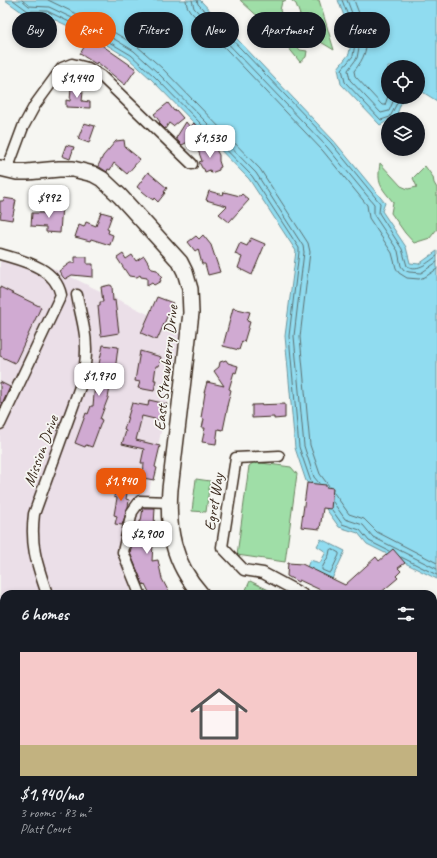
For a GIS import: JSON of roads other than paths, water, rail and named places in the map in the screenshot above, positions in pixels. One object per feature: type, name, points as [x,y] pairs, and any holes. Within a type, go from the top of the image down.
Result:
[{"type":"street","points":[[4,169],[23,127],[35,105],[62,68],[72,64],[88,68],[101,76],[192,164]]},
{"type":"street","name":"East Strawberry Drive","points":[[4,169],[27,172],[59,168],[73,169],[83,171],[97,177],[110,186],[120,196],[172,253],[185,272],[190,290],[191,313],[169,502],[169,522],[173,546],[183,568],[198,590]]},
{"type":"street","points":[[0,254],[25,262],[44,271],[56,282],[61,295],[0,424]]},
{"type":"street","name":"Mission Drive","points":[[46,590],[35,556],[32,530],[34,514],[81,384],[86,365],[84,329],[79,312],[77,295]]},
{"type":"street","name":"Egret Way","points":[[279,456],[236,458],[222,547],[244,570],[263,574],[294,590]]},
{"type":"street","points":[[138,590],[123,552],[132,512],[140,501],[169,502]]},
{"type":"water","points":[[5,0],[200,0],[211,12],[191,12],[191,48],[239,48],[239,41],[334,141],[385,203],[382,211],[406,247],[410,263],[419,264],[437,251],[437,579],[367,544],[358,533],[339,527],[306,481],[295,448],[285,336],[296,251],[249,179],[151,79],[128,58],[112,48],[116,48],[116,12],[65,12],[65,24],[57,21],[57,12],[22,12]]},
{"type":"water","points":[[338,0],[437,0],[437,101],[425,94],[425,60],[381,60],[381,104],[401,104],[398,112],[381,112],[380,125],[341,84],[338,68],[349,54],[350,48],[390,48],[390,12],[343,12]]},
{"type":"water","points":[[321,539],[345,551],[332,579],[307,567],[310,560],[320,563],[326,552],[317,546]]}]
